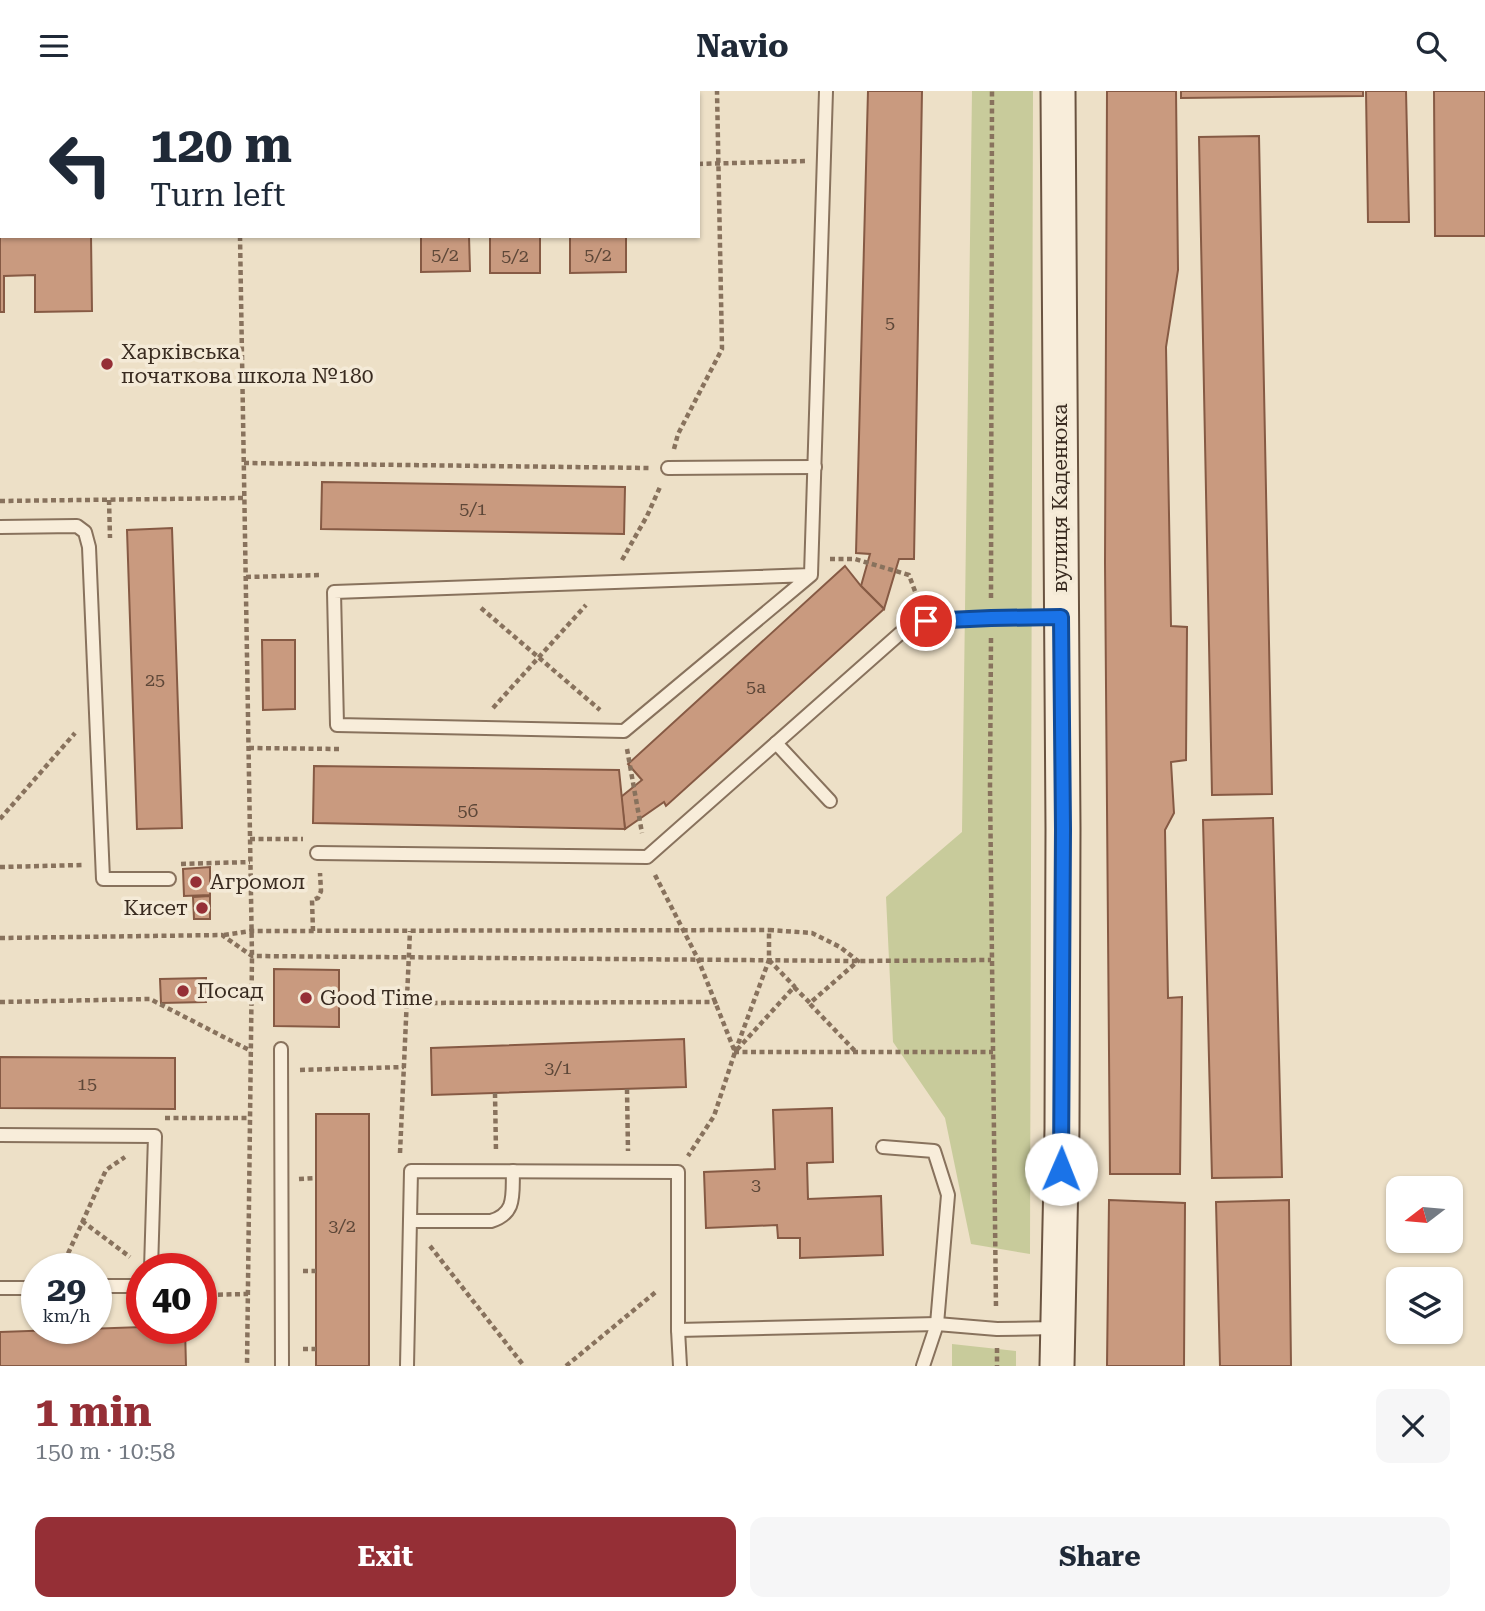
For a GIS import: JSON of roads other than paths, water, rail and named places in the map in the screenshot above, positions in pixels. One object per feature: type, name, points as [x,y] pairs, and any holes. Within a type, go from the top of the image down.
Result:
[{"type":"street","name":"вулиця Каденюка","points":[[1057,1366],[1063,829],[1058,91]]},
{"type":"lane","points":[[811,575],[334,592],[337,725],[624,730],[811,575],[826,91]]},
{"type":"lane","points":[[668,468],[815,467]]},
{"type":"lane","points":[[0,527],[76,526],[85,533],[89,547],[103,879],[169,879]]},
{"type":"lane","points":[[317,853],[647,857],[913,622],[1061,617]]},
{"type":"lane","points":[[776,743],[830,801]]},
{"type":"lane","points":[[281,1049],[282,1366]]},
{"type":"lane","points":[[0,1135],[155,1136],[151,1253]]},
{"type":"lane","points":[[883,1147],[934,1151],[948,1195],[937,1324],[923,1366]]},
{"type":"lane","points":[[407,1366],[411,1171],[678,1172],[680,1366]]},
{"type":"lane","points":[[410,1221],[491,1221],[501,1218],[512,1202],[513,1171]]},
{"type":"lane","points":[[0,1288],[21,1287]]},
{"type":"lane","points":[[678,1330],[937,1324],[997,1329],[1057,1328]]},
{"type":"place","name":"Харківська початкова школа №180","points":[[107,364]]},
{"type":"place","name":"Агромол","points":[[196,882]]},
{"type":"place","name":"Кисет","points":[[202,908]]},
{"type":"place","name":"Посад","points":[[183,991]]},
{"type":"place","name":"Good Time","points":[[306,998]]}]
